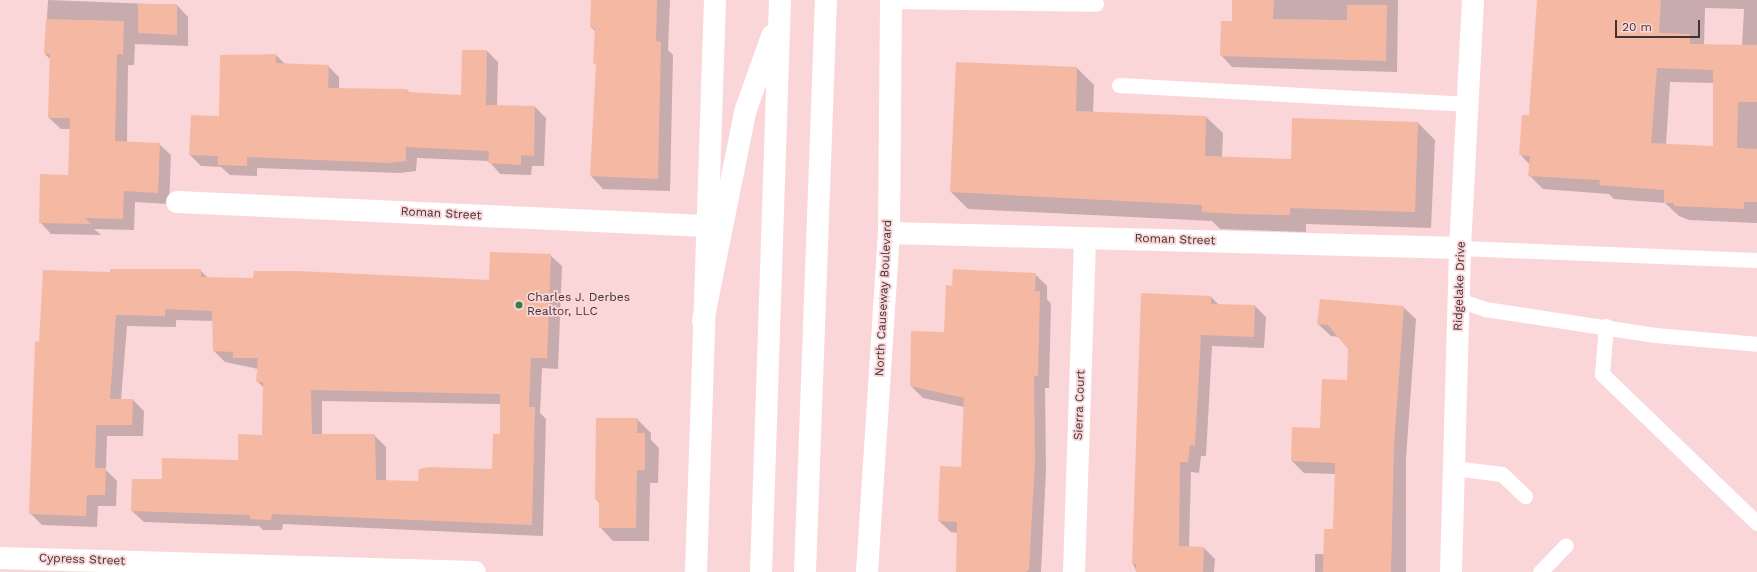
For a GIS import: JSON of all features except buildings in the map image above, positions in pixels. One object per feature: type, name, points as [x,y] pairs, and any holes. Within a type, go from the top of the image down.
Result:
[{"type":"main road","points":[[696,572],[706,226],[715,0]]},
{"type":"main road","points":[[805,572],[826,0]]},
{"type":"main road","name":"Ridgelake Drive","points":[[1452,572],[1460,248],[1473,0]]},
{"type":"main road","name":"North Causeway Boulevard","points":[[867,572],[889,232],[891,1]]},
{"type":"main road","points":[[703,321],[745,112],[780,8]]},
{"type":"main road","points":[[760,572],[780,8]]},
{"type":"main road","name":"Roman Street","points":[[177,202],[706,226]]},
{"type":"main road","name":"Roman Street","points":[[889,232],[1460,248]]},
{"type":"main road","name":"Sierra Court","points":[[1074,572],[1085,238]]},
{"type":"main road","name":"Cypress Street","points":[[0,558],[475,572]]},
{"type":"lane","points":[[891,1],[1096,4]]},
{"type":"lane","points":[[1119,85],[1468,104]]},
{"type":"lane","points":[[1460,248],[1757,260]]},
{"type":"lane","points":[[1459,300],[1485,309],[1606,326],[1757,344]]},
{"type":"lane","points":[[1606,326],[1602,374],[1757,523]]},
{"type":"lane","points":[[1454,468],[1502,474],[1525,496]]},
{"type":"lane","points":[[1540,572],[1566,545]]},
{"type":"place","name":"Charles J. Derbes Realtor, LLC","points":[[519,305]]}]
